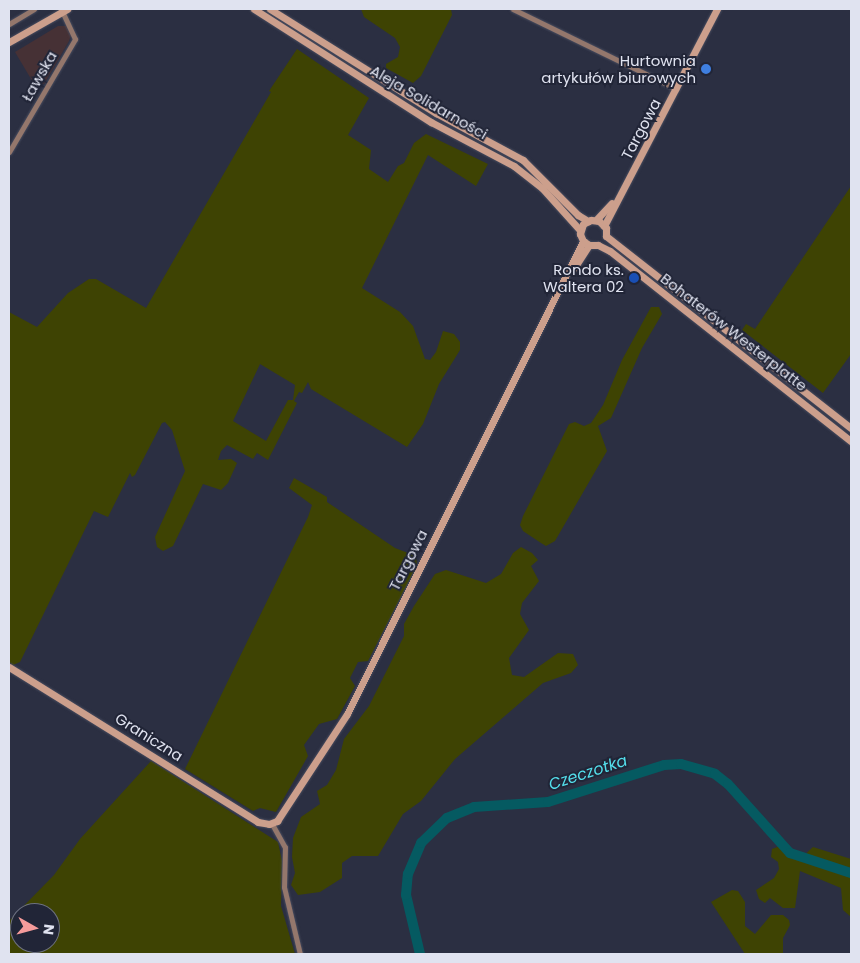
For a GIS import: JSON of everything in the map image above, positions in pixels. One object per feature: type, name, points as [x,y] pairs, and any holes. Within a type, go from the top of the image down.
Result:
[{"type":"main road","name":"Aleja Solidarności","points":[[254,9],[431,122],[514,166],[542,188],[580,230]]},
{"type":"main road","name":"Aleja Solidarności","points":[[270,9],[436,113],[523,160],[578,215],[588,221]]},
{"type":"main road","name":"Targowa","points":[[604,226],[717,9]]},
{"type":"main road","points":[[9,42],[64,10]]},
{"type":"main road","name":"Targowa","points":[[596,220],[629,181]]},
{"type":"main road","points":[[596,220],[604,226],[606,236],[598,245],[586,243],[580,230],[588,221],[596,220]]},
{"type":"main road","name":"Bohaterów Westerplatte","points":[[606,236],[851,428]]},
{"type":"main road","name":"Targowa","points":[[274,822],[347,714],[552,305],[586,243]]},
{"type":"main road","name":"Bohaterów Westerplatte","points":[[598,245],[610,251],[851,441]]},
{"type":"main road","name":"Graniczna","points":[[9,667],[258,822],[274,822]]},
{"type":"street","points":[[9,24],[34,9]]},
{"type":"street","points":[[513,9],[677,89]]},
{"type":"street","name":"Ławska","points":[[9,152],[75,39],[64,10]]},
{"type":"street","points":[[274,822],[285,847],[284,886],[300,954]]},
{"type":"shaded area","points":[[58,26],[67,26],[71,35],[69,41],[44,84],[34,84],[15,52]]},
{"type":"green space","points":[[361,9],[451,9],[452,15],[421,76],[413,83],[386,68],[386,64],[398,57],[400,47],[395,38],[364,17]]},
{"type":"green space","points":[[297,49],[369,98],[348,135],[371,150],[369,169],[388,182],[398,166],[404,163],[414,143],[426,134],[488,164],[476,186],[428,155],[362,288],[400,312],[413,326],[425,359],[430,360],[436,352],[443,331],[454,334],[460,342],[460,350],[439,384],[423,424],[407,447],[311,389],[308,382],[302,393],[299,392],[294,401],[297,403],[268,460],[257,453],[253,459],[227,445],[221,451],[218,460],[231,459],[237,463],[228,483],[221,490],[203,484],[173,546],[163,551],[157,547],[155,537],[185,471],[172,430],[165,422],[162,423],[135,475],[132,477],[130,473],[108,517],[94,511],[20,662],[13,665],[9,662],[9,312],[37,327],[68,293],[89,279],[96,279],[146,308],[271,92],[269,91]],"holes":[[[260,364],[295,385],[293,400],[288,400],[266,441],[233,421]]]},
{"type":"green space","points":[[851,186],[851,354],[823,393],[742,330],[746,324],[755,329]]},
{"type":"green space","points":[[651,307],[659,307],[662,314],[642,348],[611,418],[598,426],[607,451],[555,541],[546,546],[523,531],[520,525],[523,516],[569,424],[575,422],[584,426],[591,423],[603,405],[622,360]]},
{"type":"green space","points":[[294,478],[327,497],[327,502],[395,548],[416,556],[417,565],[368,661],[358,662],[350,678],[355,686],[337,719],[319,724],[304,745],[308,756],[276,812],[260,808],[253,811],[185,769],[308,517],[312,505],[289,488]]},
{"type":"green space","points":[[521,547],[532,553],[538,560],[531,566],[539,581],[522,603],[520,614],[529,630],[509,658],[512,675],[524,677],[558,653],[573,654],[578,665],[571,673],[543,683],[455,759],[421,801],[403,814],[378,856],[352,856],[342,863],[342,878],[320,892],[298,895],[291,885],[295,873],[292,857],[293,838],[301,817],[320,804],[317,791],[327,785],[336,770],[344,739],[369,706],[404,636],[404,624],[414,606],[435,574],[446,570],[486,583],[501,574],[513,553]]},
{"type":"green space","points":[[151,761],[278,842],[282,861],[281,906],[295,954],[9,954],[10,920],[10,953],[60,953],[60,903],[27,903],[54,875],[80,839]]},
{"type":"green space","points":[[780,846],[784,853],[799,860],[813,847],[851,859],[851,917],[843,910],[841,888],[800,871],[795,908],[783,908],[770,898],[765,903],[759,899],[756,890],[774,878],[779,869],[778,862],[771,857],[772,849]]},
{"type":"green space","points":[[732,890],[738,891],[745,902],[745,926],[755,934],[771,915],[783,915],[789,920],[790,925],[783,938],[783,954],[745,954],[711,902]]},
{"type":"waterway","name":"Czeczotka","points":[[420,954],[406,895],[408,874],[421,843],[447,818],[474,807],[548,802],[664,765],[681,764],[715,774],[728,784],[790,853],[851,873]]},
{"type":"place","name":"Hurtownia artykułów biurowych","points":[[706,69]]},
{"type":"place","name":"Rondo ks. Waltera 02","points":[[634,278]]}]
